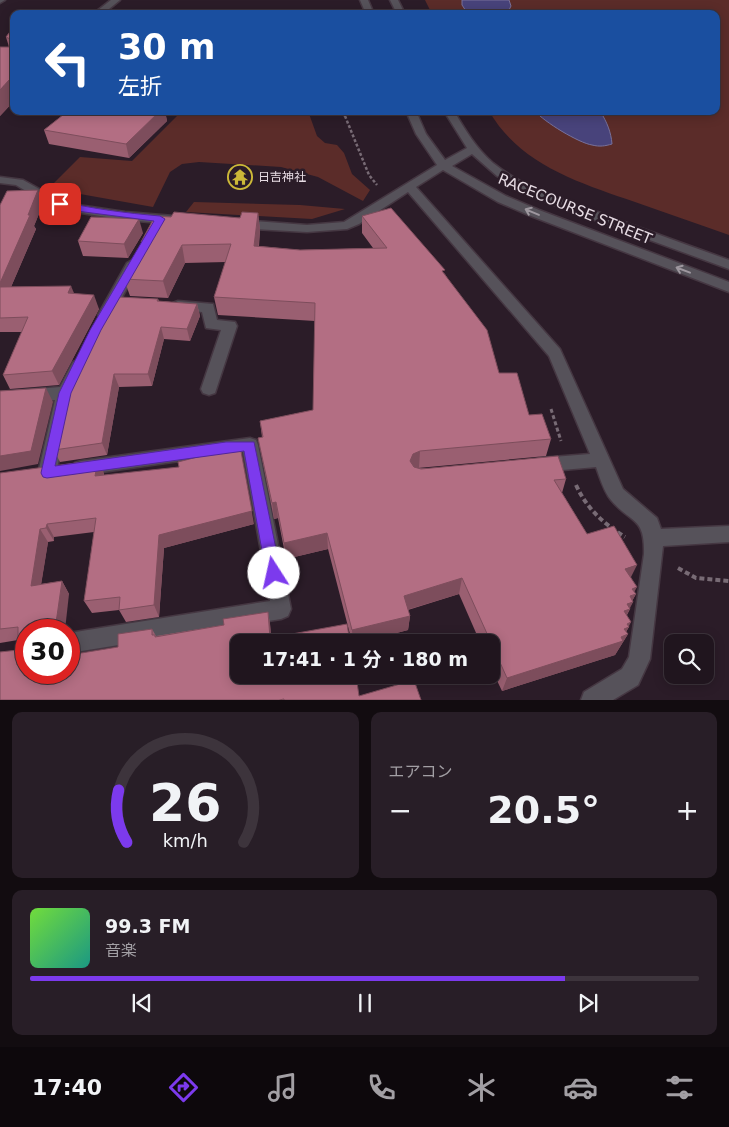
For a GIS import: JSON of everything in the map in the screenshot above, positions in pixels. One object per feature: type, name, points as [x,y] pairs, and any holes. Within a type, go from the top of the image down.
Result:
[{"type":"street","points":[[102,10],[116,0]]},
{"type":"street","name":"RACECOURSE STREET","points":[[414,115],[421,134],[443,165],[502,199],[729,287]]},
{"type":"street","name":"RACECOURSE STREET","points":[[451,115],[472,150],[493,169],[547,198],[729,265]]},
{"type":"street","points":[[229,223],[318,228],[354,223],[443,165],[472,150]]},
{"type":"street","points":[[0,180],[20,182],[50,200],[69,207],[125,216],[190,221]]},
{"type":"street","points":[[410,187],[555,353],[616,494],[650,524],[654,546],[639,659],[630,677],[592,700]]},
{"type":"street","points":[[150,236],[160,219]]},
{"type":"street","points":[[96,330],[141,252]]},
{"type":"street","points":[[112,302],[131,303]]},
{"type":"street","points":[[161,305],[208,308],[211,324],[230,326],[209,389]]},
{"type":"street","points":[[47,473],[65,393],[82,357]]},
{"type":"street","points":[[0,398],[65,393]]},
{"type":"street","points":[[28,475],[250,445],[280,610],[80,641]]},
{"type":"street","points":[[528,466],[600,460]]},
{"type":"street","points":[[654,546],[729,534]]},
{"type":"path","points":[[345,115],[369,175],[389,199]]},
{"type":"path","points":[[548,401],[567,463],[583,502],[599,519],[654,546],[696,578],[729,581]]},
{"type":"shaded area","points":[[425,0],[729,0],[729,235],[593,187],[553,170],[534,159],[517,145],[502,130],[492,115],[720,115],[720,10],[430,10]]},
{"type":"shaded area","points":[[462,0],[509,0],[511,6],[509,10],[465,10],[462,5]]},
{"type":"shaded area","points":[[166,115],[309,115],[317,136],[325,143],[337,145],[344,153],[352,174],[370,190],[363,201],[318,177],[281,167],[199,162],[182,164],[170,172],[153,207],[80,194],[53,184],[80,157],[132,161],[177,116]]},
{"type":"shaded area","points":[[602,115],[611,135],[612,144],[598,146],[586,143],[571,136],[540,116]]},
{"type":"shaded area","points":[[194,202],[300,205],[345,209],[312,219],[186,212]]},
{"type":"building","points":[[10,39],[10,80],[0,90],[0,47],[9,47]]},
{"type":"building","points":[[63,115],[156,115],[126,144],[44,130]]},
{"type":"building","points":[[38,190],[28,215],[30,215],[0,283],[0,205],[7,191]]},
{"type":"building","points":[[391,208],[445,270],[442,271],[487,330],[499,373],[517,373],[529,415],[542,414],[551,439],[420,451],[413,454],[410,461],[414,467],[421,469],[558,456],[566,479],[554,480],[587,534],[614,526],[637,565],[625,569],[637,587],[632,589],[636,594],[630,596],[633,602],[627,604],[630,609],[624,611],[631,622],[627,624],[629,627],[624,629],[628,634],[621,637],[623,641],[507,678],[500,662],[500,634],[487,634],[462,578],[404,596],[410,616],[352,630],[327,533],[284,543],[276,502],[272,503],[258,438],[263,437],[260,421],[313,410],[315,303],[214,297],[231,244],[182,245],[163,281],[124,279],[146,242],[141,242],[155,216],[171,217],[174,212],[240,218],[242,212],[258,213],[254,246],[300,250],[387,248],[362,216]]},
{"type":"building","points":[[91,217],[139,219],[124,244],[78,241]]},
{"type":"building","points":[[71,286],[68,293],[94,295],[52,371],[3,375],[28,317],[0,318],[0,287]]},
{"type":"building","points":[[112,298],[197,304],[187,329],[161,327],[148,374],[114,374],[102,443],[54,450],[69,381]]},
{"type":"building","points":[[46,388],[31,451],[0,456],[0,391]]},
{"type":"building","points":[[240,446],[252,511],[159,535],[154,605],[119,610],[120,597],[84,601],[96,518],[47,524],[46,528],[40,529],[31,586],[62,581],[57,619],[15,619],[15,627],[0,629],[0,473],[98,460],[95,476],[179,467],[178,462]]},
{"type":"building","points":[[268,612],[270,634],[230,634],[230,684],[357,684],[359,696],[400,684],[415,684],[421,700],[0,700],[0,652],[15,650],[15,684],[80,684],[80,653],[118,647],[118,634],[152,629],[152,635],[155,635],[155,637],[224,625],[223,619]]},
{"type":"building","points":[[347,624],[349,634],[292,634]]},
{"type":"place","name":"日吉神社","points":[[240,177]]},
{"type":"route","points":[[60,204],[125,216],[160,219],[96,330],[65,393],[47,473],[250,445],[274,573]]}]
